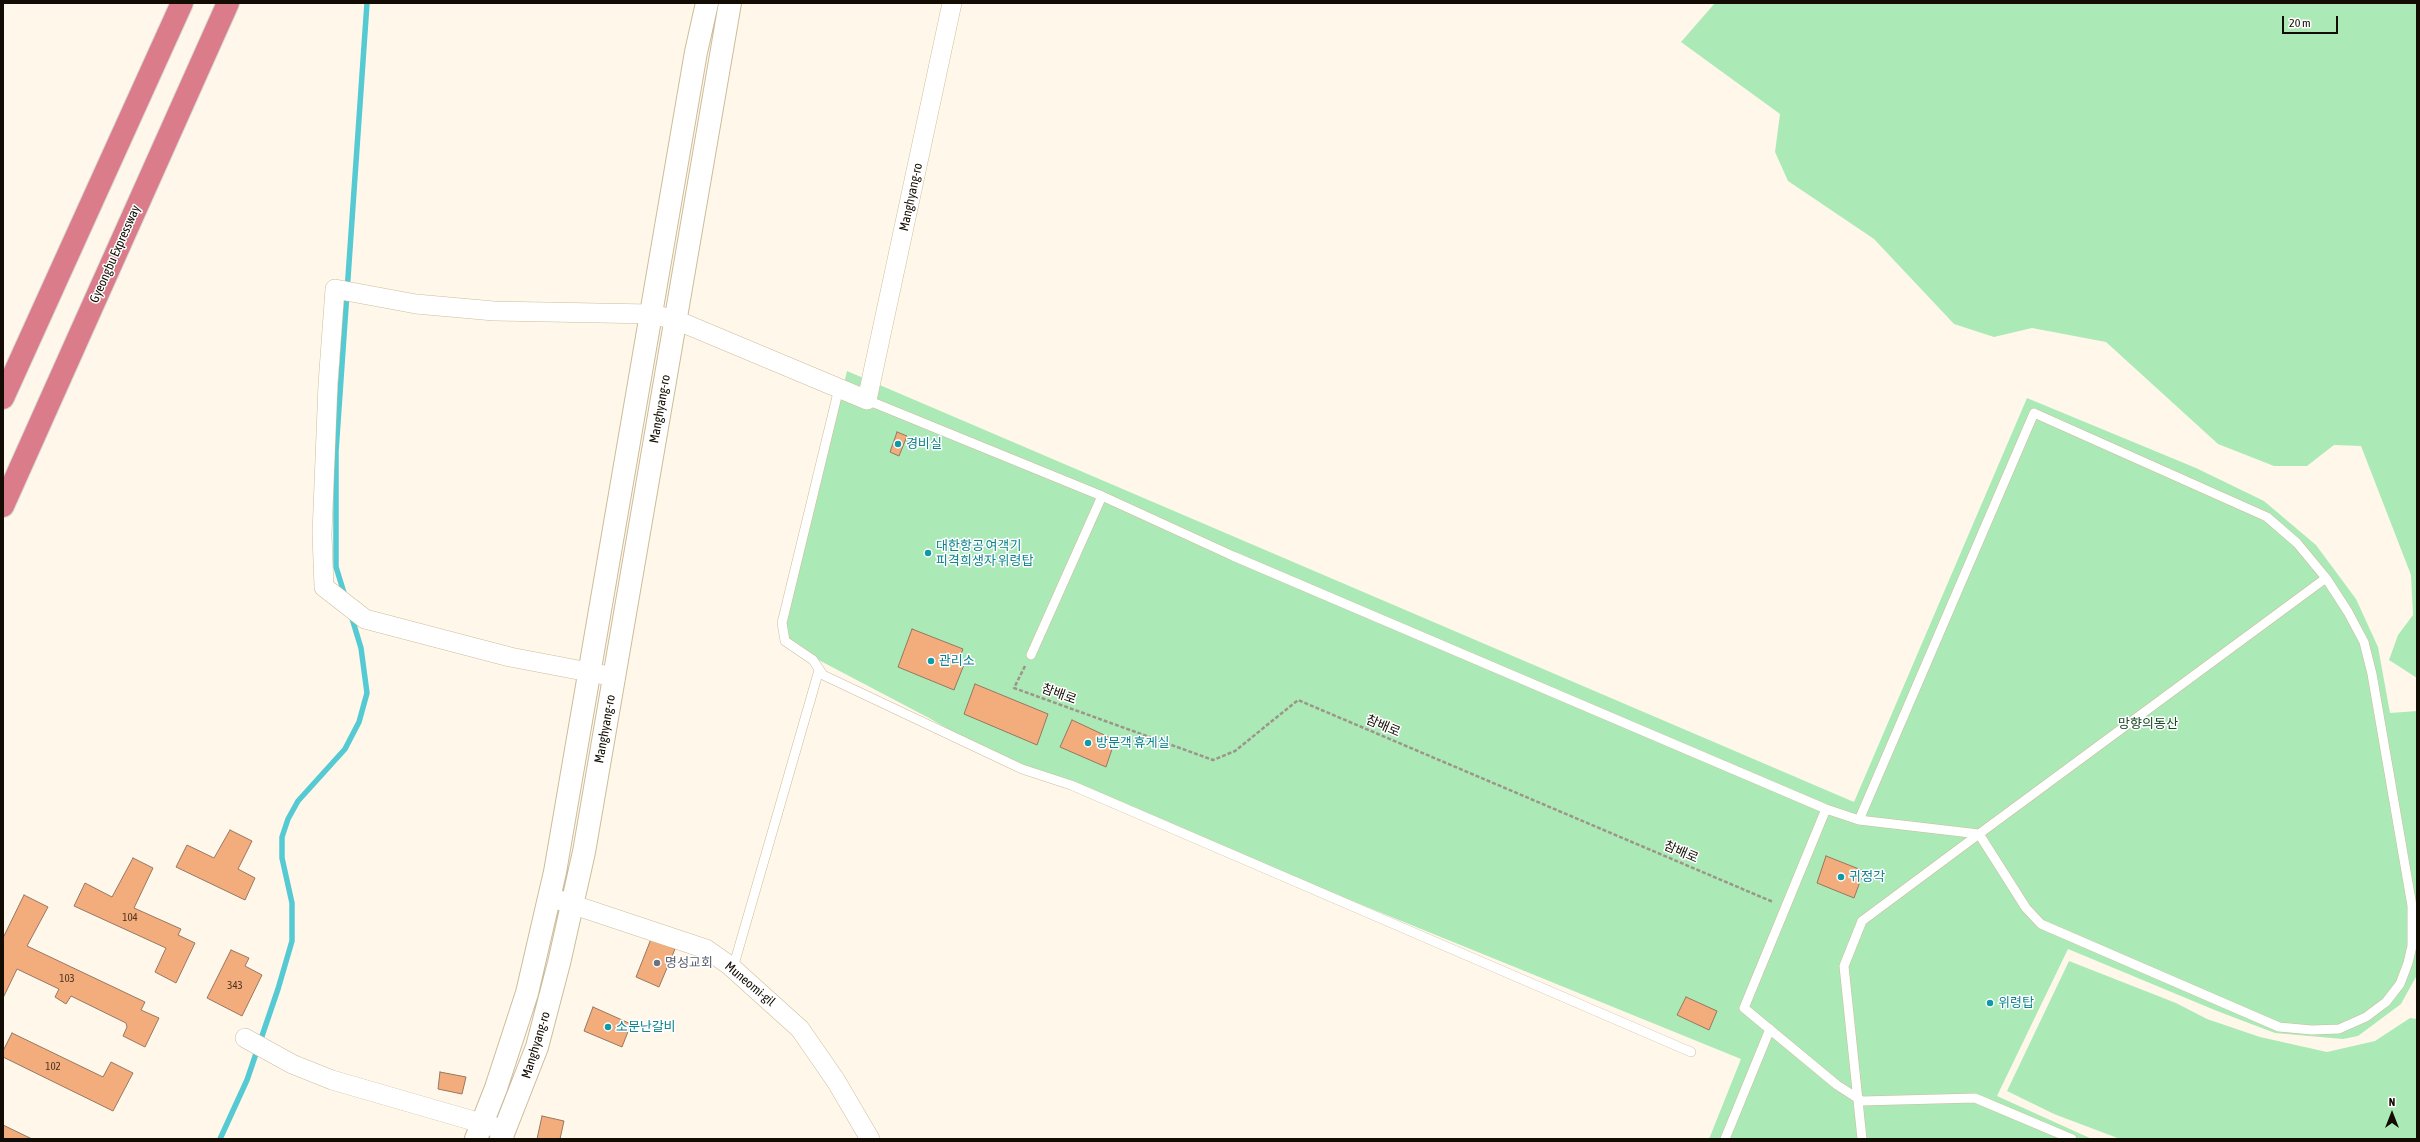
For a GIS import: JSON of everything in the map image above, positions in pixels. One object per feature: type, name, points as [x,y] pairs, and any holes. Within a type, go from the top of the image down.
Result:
[{"type":"highway","points":[[3,398],[182,3]]},
{"type":"highway","name":"Gyeongbu Expressway","points":[[3,506],[228,3]]},
{"type":"main road","name":"Manghyang-ro","points":[[479,1132],[527,993],[550,897],[696,52],[707,3]]},
{"type":"main road","name":"Manghyang-ro","points":[[503,1135],[537,1047],[584,852],[730,3]]},
{"type":"street","name":"Manghyang-ro","points":[[868,400],[952,3]]},
{"type":"street","points":[[615,677],[510,657],[365,619],[340,602],[324,587],[322,534],[328,384],[344,290],[416,304],[494,311],[651,314],[676,320],[868,400]]},
{"type":"street","name":"Muneomi-gil","points":[[550,897],[572,903],[706,949],[733,968],[800,1028],[836,1081],[870,1139]]},
{"type":"street","name":"Manghyang-ro","points":[[246,1038],[273,1053],[332,1080],[479,1132],[503,1135]]},
{"type":"lane","points":[[839,388],[782,623],[785,641],[813,660],[822,675],[1022,770],[1071,785],[1692,1052]]},
{"type":"lane","points":[[868,400],[1102,496],[1233,556],[1826,809],[1859,820],[1979,834]]},
{"type":"lane","points":[[1859,820],[2034,413],[2266,517],[2297,543],[2326,578],[2348,612],[2365,648],[2381,722],[2412,906],[2412,946],[2408,963],[2400,984],[2386,1002],[2366,1017],[2339,1029],[2312,1030],[2279,1027],[2041,924],[2026,908],[1979,834]]},
{"type":"lane","points":[[1031,655],[1102,496]]},
{"type":"lane","points":[[1862,1139],[1844,966],[1862,921],[2326,578]]},
{"type":"lane","points":[[733,968],[819,670]]},
{"type":"lane","points":[[1826,809],[1744,1008],[1837,1085],[1862,1101],[1975,1098],[2072,1139]]},
{"type":"lane","points":[[1725,1139],[1770,1029]]},
{"type":"path","name":"참배로","points":[[1031,655],[1014,688],[1213,760],[1235,751],[1298,700],[1786,907]]},
{"type":"green space","points":[[1715,3],[2417,3],[2417,678],[2389,660],[2398,635],[2413,615],[2411,575],[2361,446],[2334,445],[2307,466],[2274,466],[2218,444],[2106,342],[2032,328],[1994,337],[1954,324],[1874,239],[1788,181],[1775,152],[1780,114],[1681,42]]},
{"type":"green space","name":"망향의동산","points":[[847,371],[1854,802],[2027,398],[2196,468],[2264,501],[2316,545],[2356,599],[2378,647],[2390,713],[2417,711],[2417,975],[2401,1004],[2358,1036],[2343,1039],[2275,1033],[2217,1011],[2068,949],[1997,1096],[2092,1139],[1709,1139],[1741,1059],[993,755],[929,718],[811,656],[792,642],[786,634],[786,625]]},
{"type":"green space","points":[[2069,961],[2176,1003],[2207,1019],[2260,1037],[2327,1052],[2375,1041],[2410,1018],[2417,1019],[2417,1139],[2120,1139],[2054,1114],[2007,1091]]},
{"type":"building","name":"경비실","points":[[897,432],[907,436],[899,456],[890,452]]},
{"type":"building","name":"관리소","points":[[912,629],[963,649],[959,659],[965,662],[954,690],[898,667]]},
{"type":"building","points":[[975,684],[1048,714],[1037,745],[964,714]]},
{"type":"building","name":"방문객 휴게실","points":[[1072,720],[1115,740],[1106,767],[1060,747]]},
{"type":"building","points":[[230,830],[252,841],[238,869],[255,878],[245,900],[176,867],[187,845],[214,858]]},
{"type":"building","name":"귀정각","points":[[1826,856],[1864,871],[1854,898],[1817,883]]},
{"type":"building","points":[[133,858],[153,868],[134,908],[181,929],[178,935],[195,943],[176,983],[155,972],[166,948],[74,906],[85,883],[112,897]]},
{"type":"building","points":[[24,895],[48,907],[27,946],[145,1002],[141,1010],[159,1018],[145,1047],[123,1036],[127,1027],[126,1023],[71,996],[66,1004],[55,997],[59,989],[17,969],[3,998],[3,938]]},
{"type":"building","name":"명성교회","points":[[651,939],[675,949],[659,987],[636,977]]},
{"type":"building","points":[[231,950],[249,958],[245,966],[262,975],[242,1016],[207,998]]},
{"type":"building","points":[[1686,997],[1717,1011],[1709,1030],[1677,1015]]},
{"type":"building","name":"소문난갈비","points":[[593,1007],[631,1024],[622,1047],[584,1031]]},
{"type":"building","points":[[12,1033],[103,1077],[111,1062],[133,1073],[113,1111],[3,1057],[3,1051]]},
{"type":"building","points":[[440,1072],[466,1077],[462,1094],[438,1089]]},
{"type":"building","points":[[542,1116],[564,1121],[560,1139],[537,1139]]},
{"type":"building","points":[[3,1125],[32,1139],[3,1139]]},
{"type":"waterway","points":[[345,596],[336,567],[336,451],[367,3]]},
{"type":"waterway","points":[[220,1139],[247,1080],[278,989],[292,941],[292,903],[282,858],[282,837],[288,819],[298,801],[345,749],[359,722],[367,693],[361,648],[351,615]]},
{"type":"place","name":"경비실","points":[[898,444]]},
{"type":"place","name":"대한항공 여객기 피격희생자 위령탑","points":[[928,553]]},
{"type":"place","name":"관리소","points":[[931,661]]},
{"type":"place","name":"방문객 휴게실","points":[[1088,743]]},
{"type":"place","name":"귀정각","points":[[1841,877]]},
{"type":"place","name":"명성교회","points":[[657,963]]},
{"type":"place","name":"위령탑","points":[[1990,1003]]},
{"type":"place","name":"소문난갈비","points":[[608,1027]]}]
